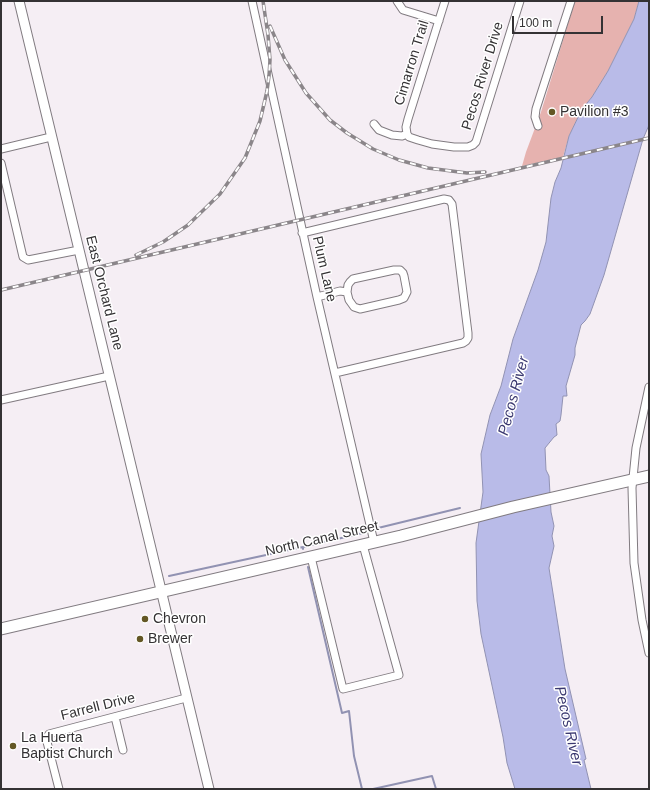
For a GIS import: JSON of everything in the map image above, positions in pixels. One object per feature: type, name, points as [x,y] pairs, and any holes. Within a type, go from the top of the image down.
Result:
[{"type":"main road","name":"North Canal Street","points":[[1,629],[363,545],[467,518],[649,476]]},
{"type":"street","name":"East Orchard Lane","points":[[19,1],[208,789]]},
{"type":"street","name":"Plum Lane","points":[[252,1],[302,233],[374,542]]},
{"type":"street","points":[[397,1],[403,10],[439,21]]},
{"type":"street","name":"Cimarron Trail","points":[[407,134],[406,127],[408,119],[445,1]]},
{"type":"street","name":"Pecos River Drive","points":[[374,124],[379,130],[392,135],[402,136],[407,134],[409,137],[432,144],[454,147],[473,146],[476,142],[520,1]]},
{"type":"street","points":[[538,126],[535,117],[536,109],[571,1]]},
{"type":"street","points":[[1,149],[51,137]]},
{"type":"street","points":[[1,163],[24,257],[28,260],[33,260],[79,250]]},
{"type":"street","points":[[302,233],[444,199],[449,200],[452,204],[468,333],[468,338],[466,341],[463,344],[335,373]]},
{"type":"street","points":[[394,270],[400,270],[403,273],[407,287],[405,296],[399,300],[360,309],[351,304],[347,292],[348,285],[353,279],[394,270]]},
{"type":"street","points":[[317,297],[340,291],[347,292]]},
{"type":"street","points":[[1,400],[109,376]]},
{"type":"street","points":[[649,387],[636,448],[632,480],[634,563],[642,620],[649,653]]},
{"type":"street","points":[[311,557],[343,689],[399,675],[363,545]]},
{"type":"street","name":"Farrell Drive","points":[[58,789],[47,742],[47,737],[49,734],[186,698]]},
{"type":"street","points":[[114,717],[123,750]]},
{"type":"shaded area","points":[[575,1],[639,1],[634,19],[608,71],[592,97],[582,109],[569,136],[563,157],[522,166],[541,112]]},
{"type":"water","name":"Pecos River","points":[[639,1],[649,1],[649,125],[643,139],[604,275],[590,314],[581,325],[575,348],[575,355],[566,386],[567,396],[563,396],[560,421],[556,424],[557,435],[545,448],[546,470],[549,476],[551,512],[554,526],[552,536],[554,546],[549,568],[565,669],[586,759],[584,760],[591,789],[515,789],[507,763],[503,737],[481,634],[477,601],[476,543],[483,492],[481,454],[490,415],[501,386],[513,339],[538,270],[546,242],[551,198],[555,182],[561,168],[569,136],[582,109],[592,97],[608,71],[634,19]]},
{"type":"waterway","points":[[378,528],[460,508]]},
{"type":"waterway","points":[[303,549],[303,547],[367,532]]},
{"type":"waterway","points":[[169,576],[303,547]]},
{"type":"waterway","points":[[308,567],[342,713],[349,711],[354,756],[362,789]]},
{"type":"waterway","points":[[373,789],[432,776],[436,789]]},
{"type":"railway","points":[[136,255],[163,242],[188,225],[220,194],[245,158],[260,121],[269,76],[270,60],[263,1]]},
{"type":"railway","points":[[270,26],[285,60],[306,93],[330,120],[347,133],[373,149],[399,160],[428,168],[467,173],[485,172]]},
{"type":"railway","points":[[1,290],[649,138]]},
{"type":"place","name":"Pavilion #3","points":[[552,112]]},
{"type":"place","name":"Chevron","points":[[145,619]]},
{"type":"place","name":"Brewer","points":[[140,639]]},
{"type":"place","name":"La Huerta Baptist Church","points":[[13,746]]}]
